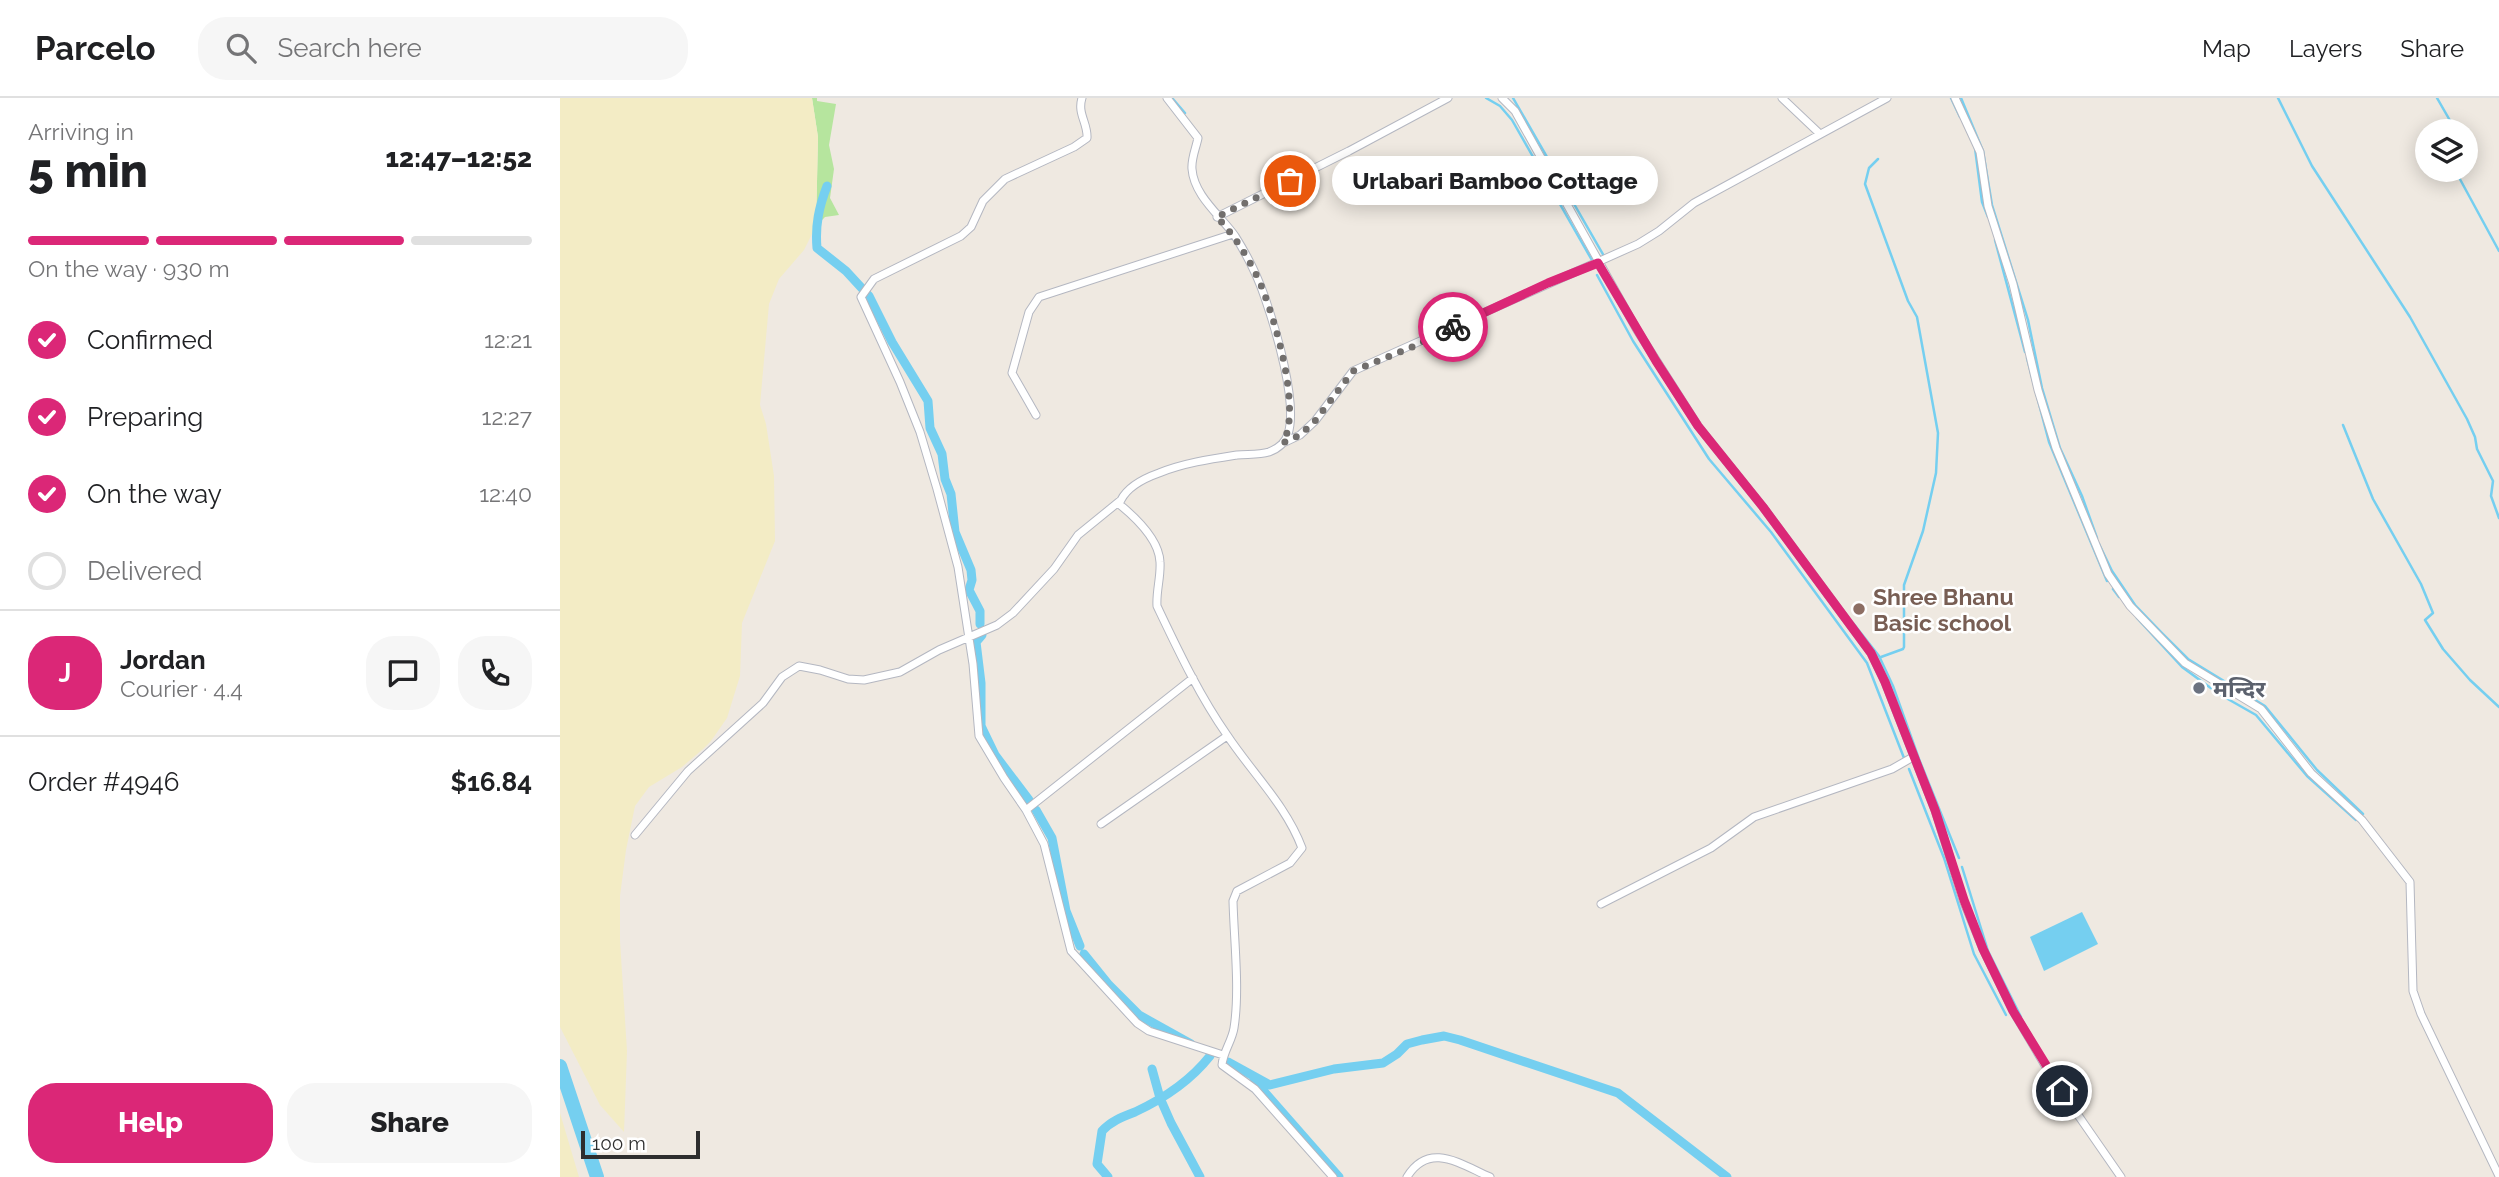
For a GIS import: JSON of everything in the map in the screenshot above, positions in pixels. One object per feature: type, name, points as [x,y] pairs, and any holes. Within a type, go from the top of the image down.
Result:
[{"type":"street","points":[[1082,98],[1080,112],[1088,133],[1087,138],[1074,147],[1005,179],[984,201],[971,227],[961,236],[874,279],[861,300],[900,382],[920,432],[958,567],[970,638],[979,736],[1026,810],[1044,844],[1071,951],[1137,1023],[1149,1031],[1223,1055]]},
{"type":"street","points":[[1167,98],[1198,138],[1192,171],[1217,217],[1233,234],[1260,284],[1276,328],[1290,411],[1288,434],[1283,443]]},
{"type":"street","points":[[1217,217],[1448,98]]},
{"type":"street","points":[[1502,98],[1515,111],[1598,263],[1698,426],[1871,653],[1935,810],[1964,900],[1998,981],[2053,1079],[2117,1176]]},
{"type":"street","points":[[1782,98],[1820,134]]},
{"type":"street","points":[[1333,1177],[1255,1089],[1223,1067],[1223,1055],[1234,1031],[1236,995],[1233,901],[1237,891],[1290,863],[1302,848],[1285,814],[1227,736],[1193,678],[1157,606],[1159,551],[1148,532],[1119,504],[1121,500],[1134,486],[1160,472],[1203,461],[1271,451],[1300,435],[1315,421],[1353,371],[1410,348],[1638,244],[1659,231],[1693,203],[1887,98]]},
{"type":"street","points":[[1955,98],[1980,152],[1988,206],[2013,284],[2038,390],[2056,449],[2108,574],[2130,606],[2185,663],[2261,709],[2311,773],[2362,820],[2410,882],[2413,990],[2421,1014],[2499,1177]]},
{"type":"street","points":[[1036,415],[1012,373],[1029,312],[1039,296],[1233,234]]},
{"type":"street","points":[[635,835],[688,771],[763,703],[782,677],[799,666],[848,679],[864,680],[900,672],[948,646],[997,625],[1013,613],[1054,569],[1078,535],[1121,500]]},
{"type":"street","points":[[1026,810],[1193,678]]},
{"type":"street","points":[[1101,824],[1227,736]]},
{"type":"street","points":[[1601,904],[1711,848],[1754,817],[1892,769],[1913,757]]},
{"type":"street","points":[[1407,1177],[1414,1166],[1436,1156],[1465,1164],[1490,1177]]},
{"type":"green space","points":[[812,98],[836,104],[829,145],[834,169],[830,198],[839,215],[825,217],[816,226],[818,137]]},
{"type":"sand","points":[[560,98],[812,98],[818,137],[816,226],[804,250],[779,279],[769,304],[760,405],[766,424],[774,476],[775,541],[742,623],[740,676],[727,718],[711,741],[682,767],[649,787],[635,806],[626,850],[620,896],[627,1051],[624,1132],[600,1105],[560,1027]]},
{"type":"sand","points":[[560,1113],[579,1177],[560,1177]]},
{"type":"water","points":[[2082,912],[2098,944],[2044,971],[2030,937]]},
{"type":"waterway","points":[[1172,98],[1185,113]]},
{"type":"waterway","points":[[1486,98],[1500,106],[1512,120],[1593,262]]},
{"type":"waterway","points":[[1513,98],[1604,256]]},
{"type":"waterway","points":[[1951,98],[1960,117]]},
{"type":"waterway","points":[[1961,98],[1983,151],[1992,205],[2028,320],[2042,388],[2060,448],[2097,538]]},
{"type":"waterway","points":[[2278,98],[2312,166],[2410,317],[2467,419],[2477,449],[2493,481],[2491,496],[2499,518]]},
{"type":"waterway","points":[[2437,98],[2449,119]]},
{"type":"waterway","points":[[1975,148],[1982,202],[1988,217]]},
{"type":"waterway","points":[[1878,159],[1869,168],[1865,184],[1908,301],[1917,317],[1938,433],[1936,473],[1923,531],[1904,585],[1904,647],[1881,657]]},
{"type":"waterway","points":[[2462,182],[2499,251]]},
{"type":"waterway","points":[[827,186],[818,216],[817,248],[846,271],[869,296],[892,342],[928,401],[930,428],[942,454],[945,479],[951,494],[955,532],[971,570],[969,590],[980,611],[980,624]]},
{"type":"waterway","points":[[1995,240],[2025,352]]},
{"type":"waterway","points":[[1597,275],[1633,341],[1709,459],[1771,532],[1867,663],[1904,758]]},
{"type":"waterway","points":[[2027,358],[2049,442],[2107,581]]},
{"type":"waterway","points":[[2343,425],[2373,499],[2421,584],[2433,613],[2425,620],[2443,649],[2470,680],[2499,707]]},
{"type":"waterway","points":[[2099,544],[2112,571],[2135,605],[2162,633],[2188,659],[2265,706],[2317,770],[2363,814]]},
{"type":"waterway","points":[[2113,589],[2119,597]]},
{"type":"waterway","points":[[2137,618],[2182,667],[2219,694],[2256,715],[2307,776],[2356,820]]},
{"type":"waterway","points":[[1853,623],[1879,656],[1893,686],[1959,858]]},
{"type":"waterway","points":[[982,635],[976,642],[981,683],[981,726],[995,755],[1029,800]]},
{"type":"waterway","points":[[1909,769],[1944,858],[1974,954],[2006,1015]]},
{"type":"waterway","points":[[1036,810],[1052,838],[1066,911],[1080,946]]},
{"type":"waterway","points":[[1962,867],[1988,951],[2021,1017]]},
{"type":"waterway","points":[[1084,954],[1109,985],[1139,1015],[1191,1044]]},
{"type":"waterway","points":[[1228,1062],[1270,1085],[1334,1069],[1383,1063],[1407,1044],[1444,1036],[1618,1093],[1727,1177]]},
{"type":"waterway","points":[[1108,1177],[1097,1164],[1102,1131],[1113,1122],[1166,1095],[1194,1073],[1210,1056]]},
{"type":"waterway","points":[[560,1066],[597,1177]]},
{"type":"waterway","points":[[1152,1069],[1171,1123],[1200,1177]]},
{"type":"waterway","points":[[1254,1080],[1339,1177]]},
{"type":"way so far","points":[[1290,181],[1217,217],[1233,234],[1260,284],[1276,328],[1290,411],[1288,434],[1283,443],[1300,435],[1315,421],[1353,371],[1453,327]]},
{"type":"place","name":"Urlabari Bamboo Cottage","points":[[1290,181]]},
{"type":"place","name":"Shree Bhanu Basic school","points":[[1859,609]]},
{"type":"place","name":"मन्दिर","points":[[2199,688]]},
{"type":"route","points":[[1453,327],[1598,263],[1698,426],[1763,507],[1871,653],[1935,810],[1983,949],[2013,1011],[2062,1091]]}]
